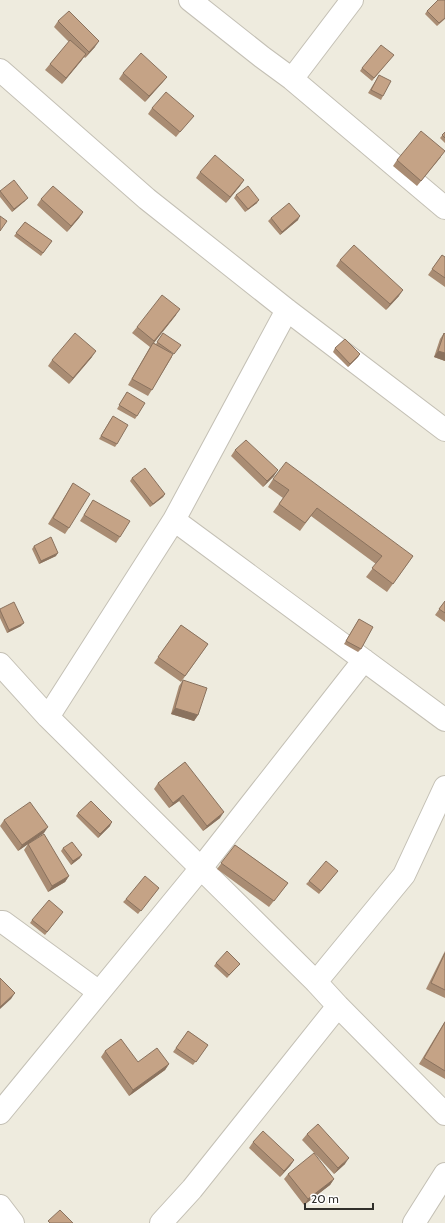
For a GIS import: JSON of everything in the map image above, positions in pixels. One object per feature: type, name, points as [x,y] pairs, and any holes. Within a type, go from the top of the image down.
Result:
[{"type":"street","points":[[190,0],[292,79],[445,208]]},
{"type":"street","points":[[292,79],[352,0]]},
{"type":"street","points":[[0,70],[147,199],[287,310],[445,430]]},
{"type":"street","points":[[48,717],[174,520],[287,310]]},
{"type":"street","points":[[174,520],[445,720]]},
{"type":"street","points":[[0,1113],[201,868],[364,660]]},
{"type":"street","points":[[0,664],[48,717],[316,982],[445,1114]]},
{"type":"street","points":[[316,982],[404,874],[445,787]]},
{"type":"street","points":[[0,922],[3,922],[99,992]]},
{"type":"street","points":[[161,1223],[192,1189],[338,1006]]},
{"type":"street","points":[[414,1223],[445,1174]]},
{"type":"street","points":[[0,1206],[13,1223]]},
{"type":"building","points":[[438,0],[445,0],[445,18],[439,23],[427,11]]},
{"type":"building","points":[[69,11],[99,41],[89,52],[58,21]]},
{"type":"building","points":[[70,40],[86,54],[66,78],[50,64]]},
{"type":"building","points":[[381,45],[394,55],[374,78],[362,68]]},
{"type":"building","points":[[141,53],[167,77],[149,96],[123,73]]},
{"type":"building","points":[[379,75],[391,81],[383,96],[371,90]]},
{"type":"building","points":[[166,92],[194,116],[180,132],[152,108]]},
{"type":"building","points":[[421,131],[445,151],[421,181],[397,160]]},
{"type":"building","points":[[215,155],[244,180],[230,197],[200,172]]},
{"type":"building","points":[[14,180],[28,198],[14,209],[0,191]]},
{"type":"building","points":[[53,186],[83,212],[71,226],[41,199]]},
{"type":"building","points":[[248,186],[259,200],[248,209],[236,195]]},
{"type":"building","points":[[289,203],[300,216],[282,232],[271,218]]},
{"type":"building","points":[[0,216],[7,221],[0,231]]},
{"type":"building","points":[[25,222],[52,241],[43,253],[16,233]]},
{"type":"building","points":[[354,245],[403,290],[390,304],[340,260]]},
{"type":"building","points":[[442,255],[445,257],[445,278],[432,269]]},
{"type":"building","points":[[162,295],[180,309],[154,341],[137,327]]},
{"type":"building","points":[[75,333],[96,351],[73,378],[52,360]]},
{"type":"building","points":[[163,333],[181,345],[174,354],[157,342]]},
{"type":"building","points":[[444,333],[445,334],[445,353],[438,351]]},
{"type":"building","points":[[345,339],[360,354],[350,364],[335,348]]},
{"type":"building","points":[[153,343],[173,354],[152,390],[132,379]]},
{"type":"building","points":[[127,392],[145,403],[137,416],[119,405]]},
{"type":"building","points":[[113,416],[128,425],[117,444],[101,436]]},
{"type":"building","points":[[246,440],[278,470],[267,481],[235,450]]},
{"type":"building","points":[[286,462],[413,556],[393,584],[372,568],[382,556],[317,508],[305,523],[279,504],[289,490],[273,479]]},
{"type":"building","points":[[145,468],[165,494],[153,504],[132,478]]},
{"type":"building","points":[[73,483],[90,494],[69,528],[53,518]]},
{"type":"building","points":[[93,500],[130,521],[120,537],[84,515]]},
{"type":"building","points":[[51,537],[58,553],[41,561],[34,546]]},
{"type":"building","points":[[445,601],[445,613],[439,609]]},
{"type":"building","points":[[14,602],[24,623],[9,630],[0,609]]},
{"type":"building","points":[[359,619],[373,627],[361,649],[346,641]]},
{"type":"building","points":[[181,625],[208,644],[185,676],[158,657]]},
{"type":"building","points":[[183,680],[207,688],[198,715],[175,708]]},
{"type":"building","points":[[185,762],[224,812],[207,826],[183,795],[173,803],[158,783]]},
{"type":"building","points":[[91,801],[112,822],[100,834],[78,813]]},
{"type":"building","points":[[30,802],[48,827],[22,845],[4,820]]},
{"type":"building","points":[[44,834],[69,876],[52,886],[28,844]]},
{"type":"building","points":[[72,842],[82,855],[73,861],[63,848]]},
{"type":"building","points":[[235,845],[288,883],[274,901],[221,863]]},
{"type":"building","points":[[326,861],[338,871],[321,891],[309,881]]},
{"type":"building","points":[[145,876],[159,888],[141,911],[126,899]]},
{"type":"building","points":[[49,900],[63,912],[47,932],[32,920]]},
{"type":"building","points":[[227,951],[240,964],[229,975],[216,963]]},
{"type":"building","points":[[445,953],[445,990],[431,983]]},
{"type":"building","points":[[0,978],[15,993],[0,1007]]},
{"type":"building","points":[[445,1022],[445,1071],[424,1058]]},
{"type":"building","points":[[188,1031],[208,1045],[196,1062],[176,1048]]},
{"type":"building","points":[[121,1039],[138,1062],[157,1048],[169,1064],[133,1090],[105,1051]]},
{"type":"building","points":[[318,1124],[349,1158],[338,1168],[307,1134]]},
{"type":"building","points":[[263,1131],[294,1160],[284,1171],[253,1142]]},
{"type":"building","points":[[314,1153],[334,1179],[308,1199],[288,1174]]},
{"type":"building","points":[[60,1210],[73,1223],[50,1223],[48,1221]]}]
